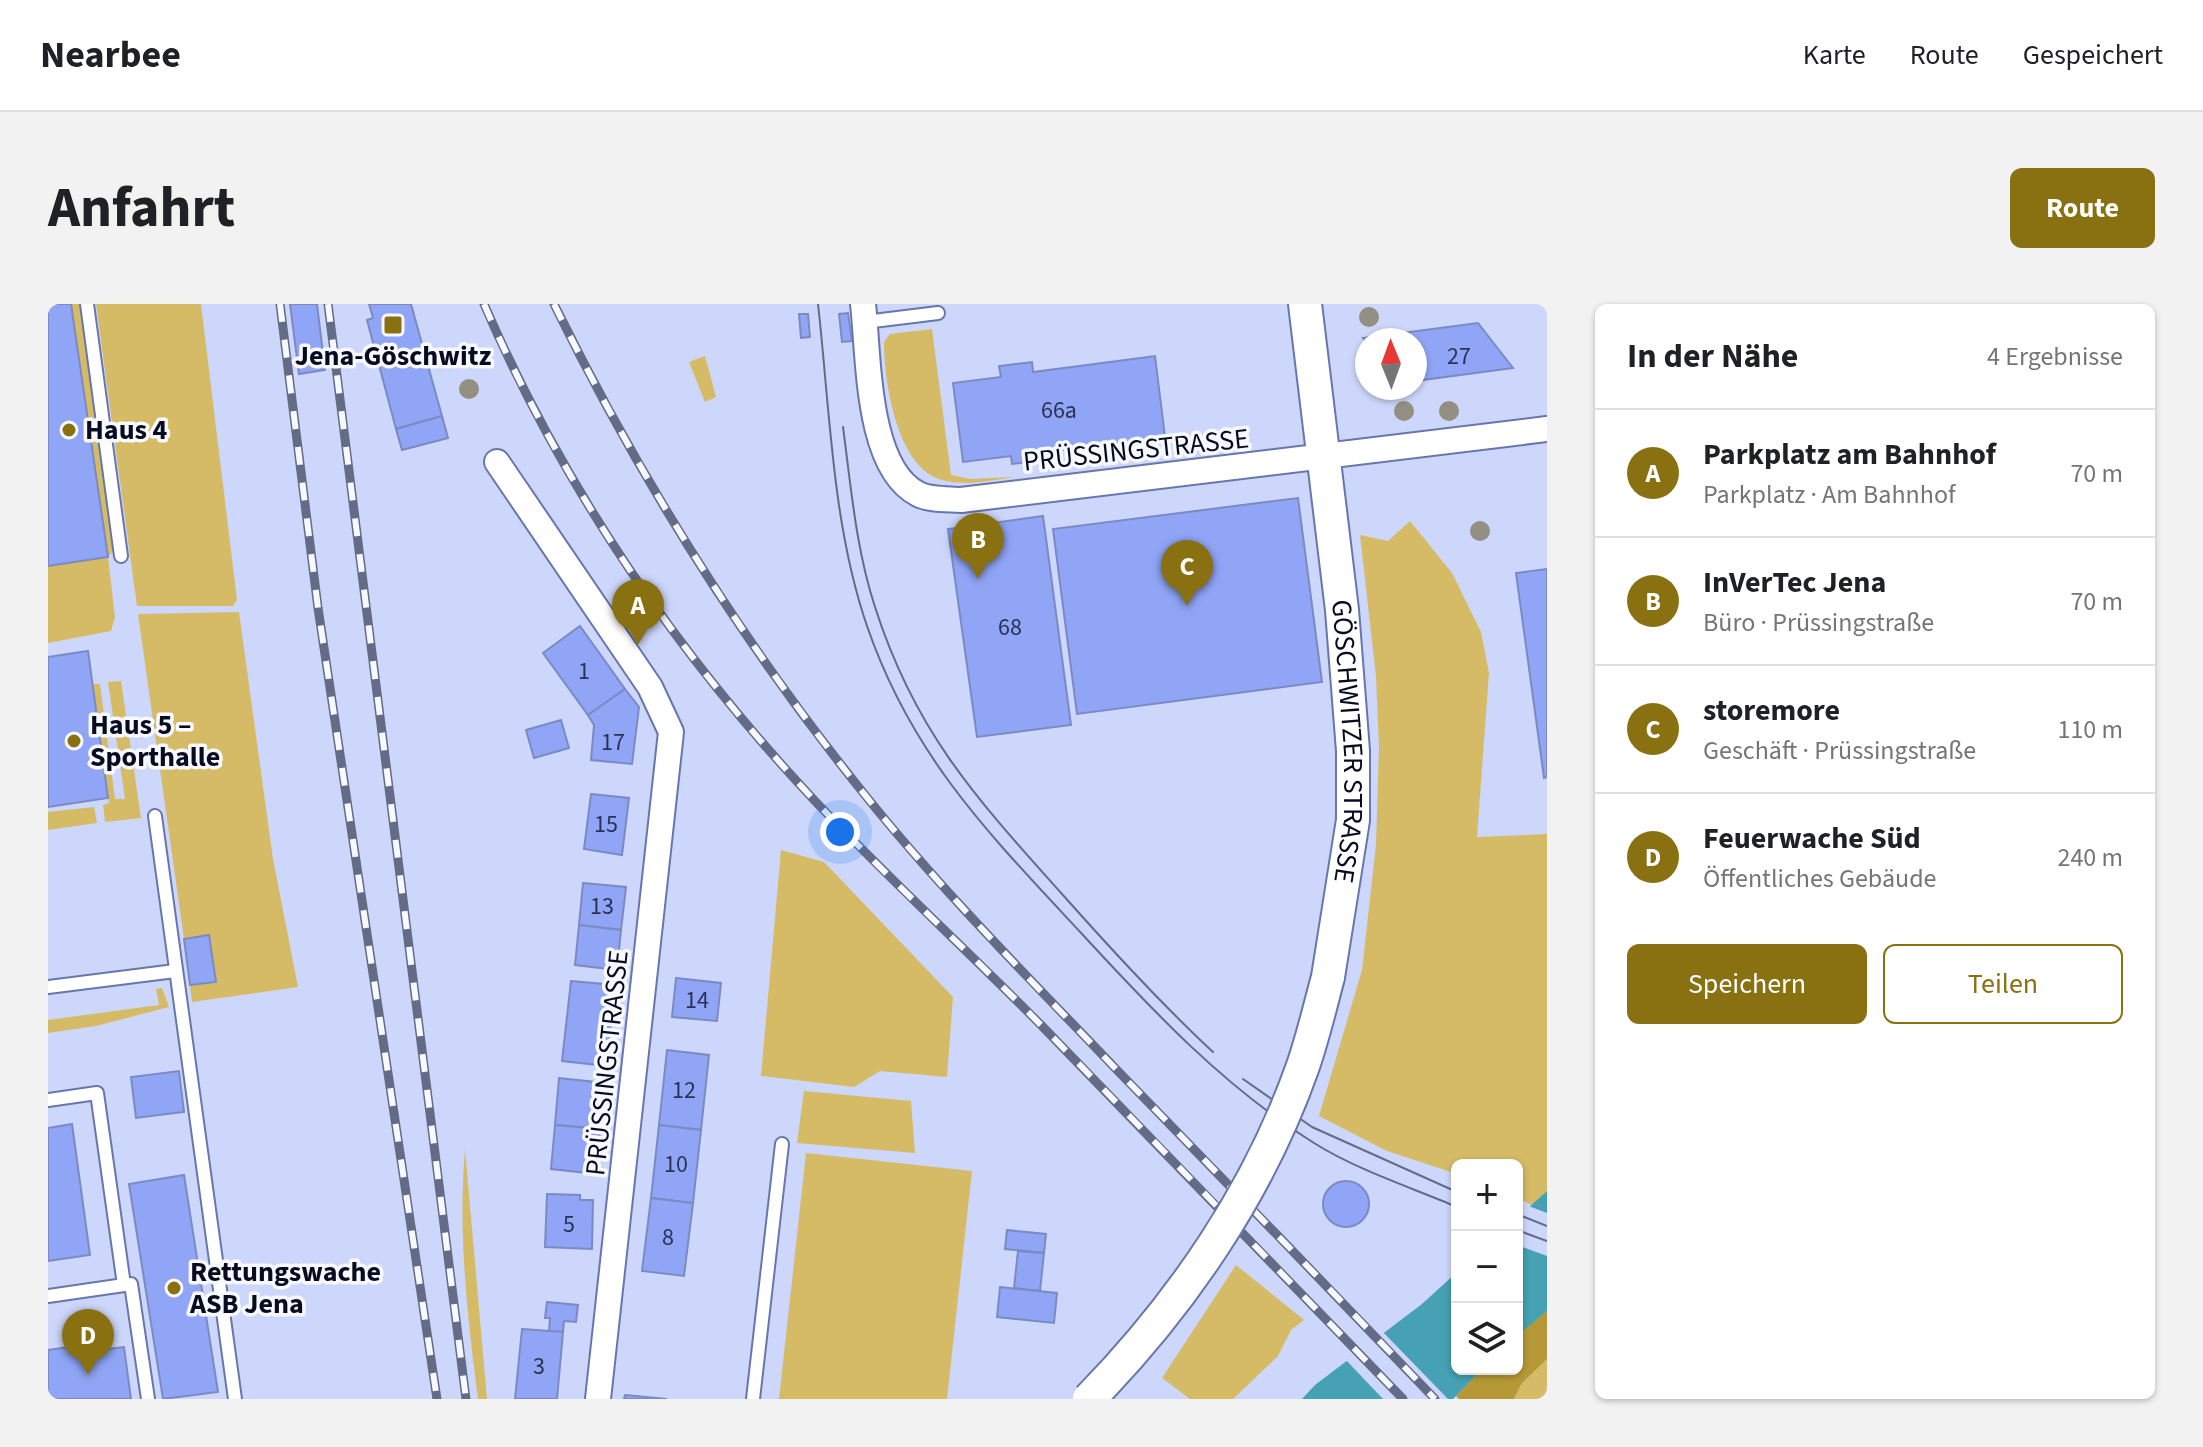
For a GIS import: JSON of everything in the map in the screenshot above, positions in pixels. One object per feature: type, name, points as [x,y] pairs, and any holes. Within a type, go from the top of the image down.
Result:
[{"type":"main road","name":"GÖSCHWITZER STRASSE","points":[[1089,1399],[1162,1317],[1233,1215],[1302,1067],[1328,977],[1353,820],[1353,765],[1342,610],[1307,304]]},
{"type":"street","name":"PRÜSSINGSTRASSE","points":[[864,313],[881,445],[896,476],[920,495],[961,500],[1323,459],[1547,429]]},
{"type":"street","name":"PRÜSSINGSTRASSE","points":[[497,462],[650,687],[671,732],[598,1399]]},
{"type":"lane","points":[[87,304],[121,556]]},
{"type":"lane","points":[[864,313],[938,313]]},
{"type":"lane","points":[[155,816],[235,1399]]},
{"type":"lane","points":[[48,987],[175,971]]},
{"type":"lane","points":[[48,1100],[97,1093],[124,1285]]},
{"type":"lane","points":[[753,1399],[782,1144]]},
{"type":"lane","points":[[48,1296],[131,1284],[148,1399]]},
{"type":"shaded area","points":[[71,304],[80,304],[115,549],[108,557],[115,617],[111,631],[48,643],[48,566],[108,556]]},
{"type":"shaded area","points":[[96,304],[201,304],[237,600],[233,606],[137,606]]},
{"type":"shaded area","points":[[932,329],[951,475],[970,479],[1014,477],[973,483],[943,480],[921,467],[910,453],[901,436],[890,397],[884,342],[890,334]]},
{"type":"shaded area","points":[[705,356],[716,397],[705,402],[689,362]]},
{"type":"shaded area","points":[[1410,521],[1452,573],[1481,632],[1489,673],[1477,837],[1547,834],[1547,1191],[1532,1205],[1523,1201],[1523,1159],[1451,1159],[1451,1172],[1387,1151],[1319,1116],[1362,970],[1376,845],[1379,747],[1376,677],[1360,535],[1388,541]]},
{"type":"shaded area","points":[[239,612],[273,859],[298,987],[192,1002],[190,985],[216,981],[209,936],[184,939],[138,614]]},
{"type":"shaded area","points":[[121,681],[141,818],[105,822],[103,805],[109,803],[93,684],[100,684],[115,799],[125,799],[108,682]]},
{"type":"shaded area","points":[[94,807],[97,823],[48,830],[48,812]]},
{"type":"shaded area","points":[[781,850],[824,862],[953,997],[947,1077],[880,1071],[854,1087],[761,1076]]},
{"type":"shaded area","points":[[162,988],[169,1007],[96,1026],[48,1033],[48,1020],[159,1005],[156,989]]},
{"type":"shaded area","points":[[804,1091],[911,1101],[915,1153],[797,1143]]},
{"type":"shaded area","points":[[465,1149],[487,1399],[478,1399],[467,1305],[463,1243]]},
{"type":"shaded area","points":[[806,1153],[972,1171],[947,1399],[779,1399]]},
{"type":"shaded area","points":[[1547,1191],[1547,1311],[1523,1331],[1523,1231],[1523,1213]]},
{"type":"shaded area","points":[[1236,1265],[1304,1320],[1291,1330],[1278,1356],[1233,1399],[1190,1399],[1162,1378]]},
{"type":"shaded area","points":[[1451,1277],[1451,1375],[1476,1375],[1453,1399],[1302,1399],[1315,1385],[1422,1304]]},
{"type":"shaded area","points":[[1547,1311],[1547,1359],[1522,1383],[1514,1399],[1459,1399],[1456,1396],[1476,1375],[1523,1375],[1523,1330]]},
{"type":"shaded area","points":[[1547,1359],[1547,1399],[1514,1399],[1522,1383]]},
{"type":"pier","points":[[1526,1205],[1547,1213],[1547,1256],[1523,1247],[1523,1208]]},
{"type":"pier","points":[[1381,1330],[1448,1399],[1383,1399],[1344,1358]]},
{"type":"building","name":"Haus 4","points":[[48,304],[71,304],[108,557],[48,566]]},
{"type":"building","points":[[290,304],[317,304],[325,370],[299,374]]},
{"type":"building","points":[[369,304],[411,304],[442,416],[396,429],[367,320],[373,318]]},
{"type":"building","points":[[848,313],[852,341],[842,342],[839,314]]},
{"type":"building","points":[[799,314],[808,314],[810,337],[801,338]]},
{"type":"building","points":[[1478,323],[1513,368],[1427,379],[1427,330]]},
{"type":"building","points":[[1155,356],[1165,437],[1043,452],[1044,460],[1012,464],[1011,456],[963,462],[953,383],[1001,377],[999,366],[1032,362],[1033,372]]},
{"type":"building","points":[[442,416],[448,438],[402,450],[396,429]]},
{"type":"building","points":[[1298,498],[1322,682],[1077,714],[1053,529]]},
{"type":"building","points":[[1043,516],[1071,725],[977,737],[948,529]]},
{"type":"building","points":[[1547,569],[1547,777],[1544,778],[1516,573]]},
{"type":"building","points":[[580,626],[625,689],[588,715],[543,653]]},
{"type":"building","name":"Haus 5 – Sporthalle","points":[[88,651],[108,798],[48,807],[48,657]]},
{"type":"building","points":[[625,689],[639,707],[632,764],[591,760],[594,725],[588,715]]},
{"type":"building","points":[[561,720],[569,748],[534,758],[526,730]]},
{"type":"building","points":[[591,794],[629,798],[622,855],[584,849]]},
{"type":"building","points":[[583,883],[626,887],[621,930],[579,925]]},
{"type":"building","points":[[579,925],[621,930],[617,970],[575,965]]},
{"type":"building","points":[[209,935],[216,982],[190,985],[184,939]]},
{"type":"building","points":[[676,978],[721,983],[717,1021],[672,1017]]},
{"type":"building","points":[[571,981],[615,985],[606,1066],[562,1061]]},
{"type":"building","points":[[667,1050],[709,1055],[701,1130],[659,1125]]},
{"type":"building","points":[[179,1071],[184,1112],[136,1118],[131,1077]]},
{"type":"building","points":[[559,1078],[605,1083],[600,1129],[555,1125]]},
{"type":"building","points":[[72,1124],[90,1255],[48,1261],[48,1128]]},
{"type":"building","points":[[555,1125],[600,1129],[596,1174],[551,1169]]},
{"type":"building","points":[[659,1125],[701,1130],[693,1203],[651,1198]]},
{"type":"building","name":"Rettungswache ASB Jena","points":[[184,1175],[218,1392],[163,1399],[129,1184]]},
{"type":"building","points":[[1346,1181],[1363,1187],[1369,1204],[1363,1221],[1346,1227],[1329,1221],[1323,1204],[1329,1187]]},
{"type":"building","points":[[547,1194],[580,1195],[580,1200],[593,1200],[592,1249],[545,1247]]},
{"type":"building","points":[[651,1198],[693,1203],[684,1276],[642,1271]]},
{"type":"building","points":[[1007,1230],[1046,1234],[1044,1253],[1005,1249]]},
{"type":"building","points":[[1018,1251],[1044,1253],[1040,1291],[1014,1288]]},
{"type":"building","points":[[1000,1287],[1057,1293],[1054,1323],[997,1317]]},
{"type":"building","points":[[547,1302],[578,1305],[576,1322],[564,1321],[563,1332],[549,1331],[550,1318],[545,1318]]},
{"type":"building","points":[[522,1329],[563,1332],[557,1399],[515,1399]]},
{"type":"building","points":[[98,1343],[99,1350],[124,1347],[131,1399],[48,1399],[48,1350]]},
{"type":"building","points":[[625,1395],[667,1399],[624,1399]]},
{"type":"tram line","points":[[818,304],[839,507],[855,587],[885,673],[931,755],[957,792],[1016,863],[1136,991],[1220,1073],[1281,1121],[1331,1153],[1451,1205]]},
{"type":"tram line","points":[[843,427],[868,585],[891,651],[929,727],[951,761],[1002,826],[1136,975],[1213,1052]]},
{"type":"tram line","points":[[1243,1079],[1312,1127],[1451,1189]]},
{"type":"tram line","points":[[1523,1216],[1547,1226]]},
{"type":"tram line","points":[[1520,1231],[1547,1241]]},
{"type":"railway","points":[[280,304],[318,608],[437,1399]]},
{"type":"railway","points":[[328,304],[466,1399]]},
{"type":"railway","points":[[484,304],[550,439],[588,504],[671,628],[764,745],[843,830],[1041,1025],[1403,1399]]},
{"type":"railway","points":[[554,304],[621,433],[696,558],[777,679],[865,795],[986,934],[1435,1399]]},
{"type":"place","name":"Jena-Göschwitz","points":[[393,325]]},
{"type":"place","name":"Haus 4","points":[[69,430]]},
{"type":"place","name":"InVerTec Jena","points":[[978,579]]},
{"type":"place","name":"storemore","points":[[1187,606]]},
{"type":"place","name":"Parkplatz am Bahnhof","points":[[638,645]]},
{"type":"place","name":"Haus 5 – Sporthalle","points":[[74,741]]},
{"type":"place","name":"Rettungswache ASB Jena","points":[[174,1288]]},
{"type":"place","name":"Feuerwache Süd","points":[[88,1375]]}]
